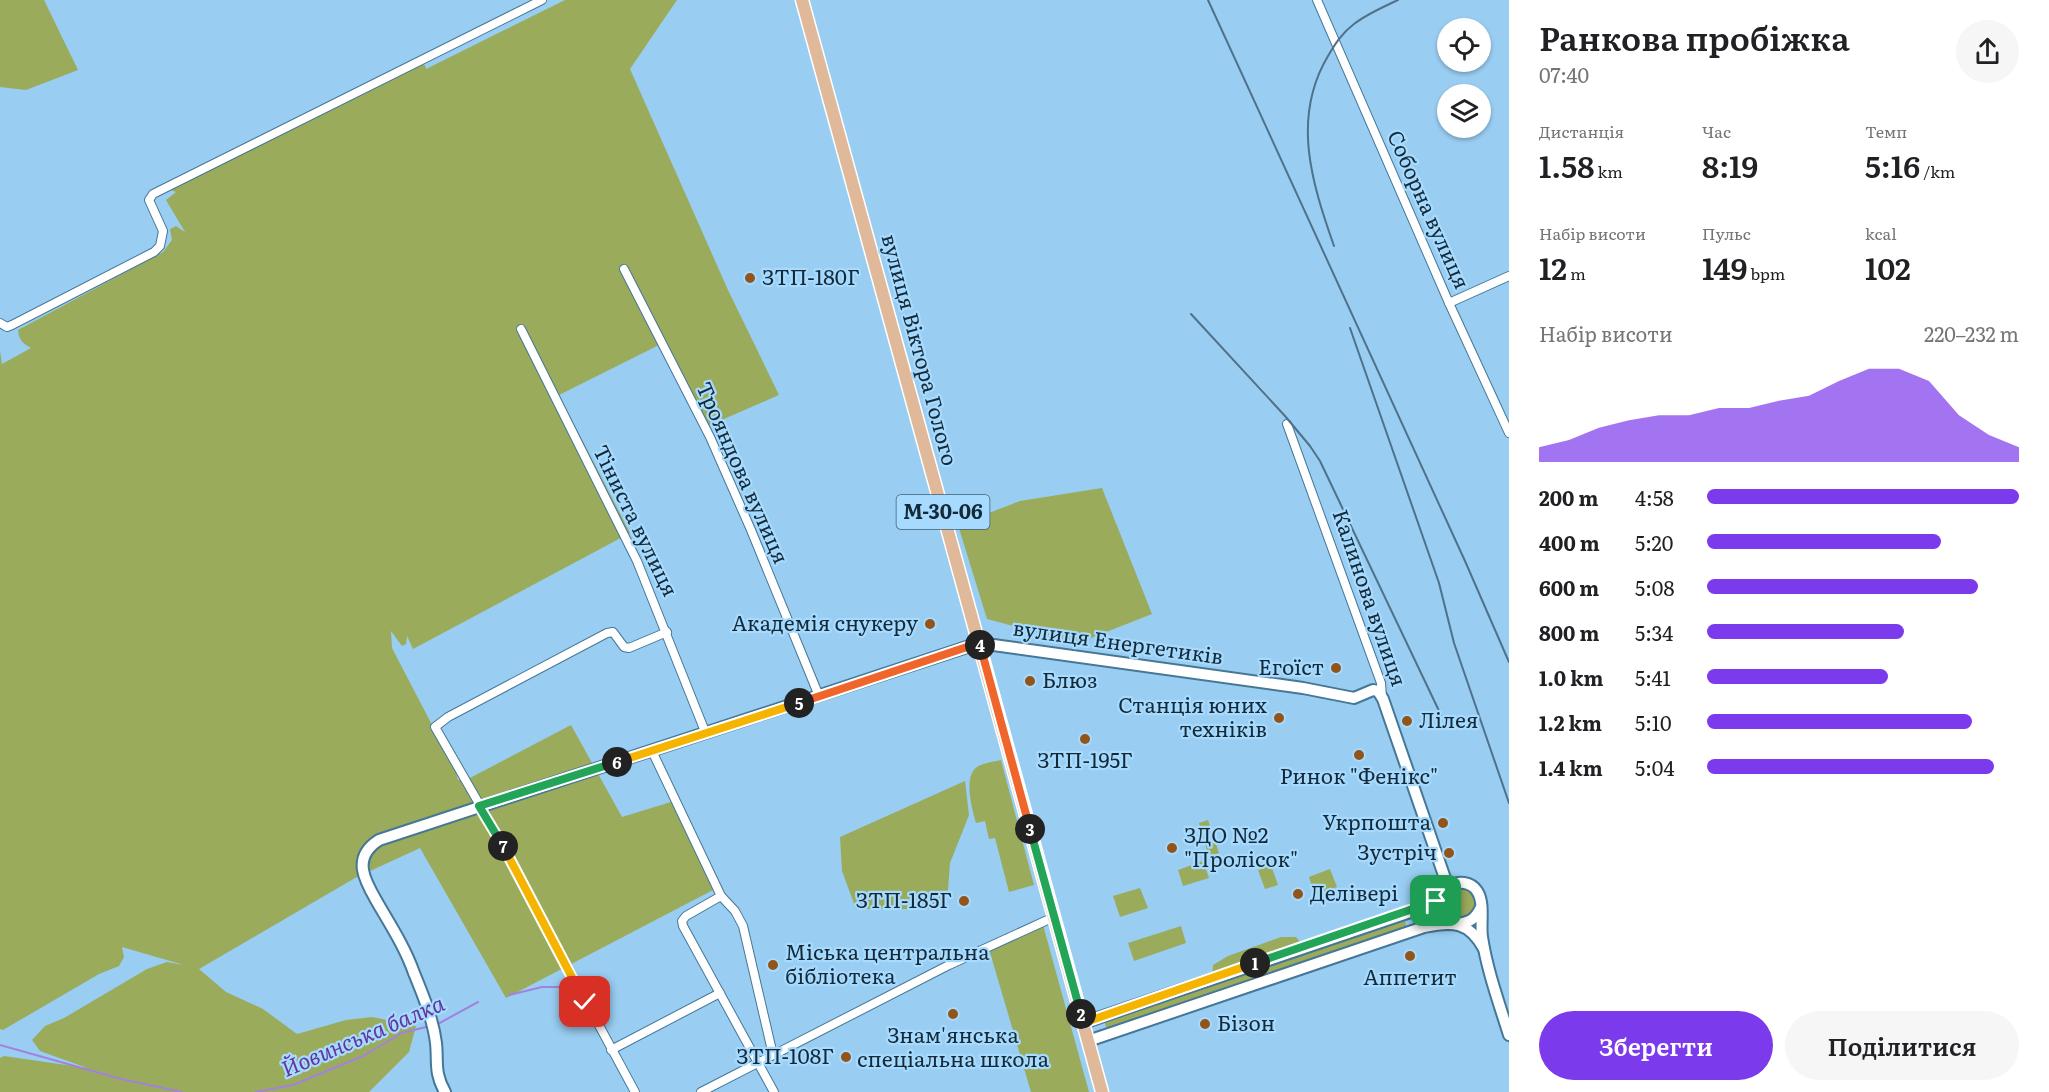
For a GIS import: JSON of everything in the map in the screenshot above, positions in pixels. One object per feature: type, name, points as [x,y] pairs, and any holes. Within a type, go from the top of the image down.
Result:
[{"type":"main road","name":"вулиця Віктора Голого","points":[[802,0],[1102,1092]]},
{"type":"street","points":[[0,323],[7,327],[12,325],[154,252],[160,246],[163,231],[149,200],[153,194],[542,0]]},
{"type":"street","name":"Соборна вулиця","points":[[1317,0],[1449,303],[1509,433]]},
{"type":"street","name":"Трояндова вулиця","points":[[624,269],[710,437],[819,696]]},
{"type":"street","points":[[1449,303],[1509,276]]},
{"type":"street","name":"Тіниста вулиця","points":[[521,329],[637,561],[706,734]]},
{"type":"street","name":"Калинова вулиця","points":[[1287,424],[1381,683],[1383,699],[1448,887]]},
{"type":"street","points":[[635,1092],[485,814],[435,727],[448,717],[607,633],[613,632],[624,647],[629,648],[667,632]]},
{"type":"street","name":"вулиця Енергетиків","points":[[444,1092],[435,1063],[436,1045],[433,1028],[417,978],[401,943],[366,880],[363,861],[371,845],[379,840],[979,643],[1303,688],[1354,698],[1373,690],[1378,691],[1383,699]]},
{"type":"street","points":[[652,751],[721,896],[735,911],[743,926],[773,1055]]},
{"type":"street","points":[[1083,1023],[1425,907],[1441,897],[1448,887],[1454,884],[1468,884],[1479,893],[1484,949],[1509,1035]]},
{"type":"street","points":[[721,896],[686,916],[682,921],[774,1092]]},
{"type":"street","points":[[1441,897],[1441,907],[1445,915],[1456,924],[1473,932],[1484,949]]},
{"type":"street","points":[[1088,1041],[1411,931],[1437,924],[1470,921],[1475,918],[1481,907]]},
{"type":"street","points":[[701,1092],[981,949],[1054,917]]},
{"type":"street","points":[[611,1050],[720,993]]},
{"type":"green space","points":[[0,0],[44,0],[78,70],[26,90],[0,87]]},
{"type":"green space","points":[[565,0],[677,0],[630,69],[728,290],[779,395],[701,429],[659,345],[559,395],[630,533],[413,649],[407,636],[406,644],[402,646],[391,631],[392,648],[455,769],[458,780],[470,778],[571,725],[622,817],[671,802],[713,890],[506,998],[420,848],[355,878],[199,969],[226,992],[263,1009],[297,1034],[346,1020],[372,1017],[416,1026],[409,1052],[369,1092],[0,1092],[0,1058],[4,1056],[87,1068],[40,1051],[32,1040],[45,1026],[64,1018],[147,969],[167,962],[184,965],[122,947],[124,957],[119,966],[99,974],[3,1030],[0,1029],[0,351],[2,364],[31,348],[19,337],[18,330],[163,252],[172,240],[170,229],[176,226],[185,232],[166,200],[176,192],[171,190],[171,186],[418,64],[425,65],[426,69]]},
{"type":"green space","points":[[1102,488],[1152,614],[1078,643],[987,619],[958,525],[1020,501]]},
{"type":"green space","points":[[1001,760],[1034,885],[1009,892],[995,838],[989,839],[985,821],[976,823],[969,785],[973,771],[977,767]]},
{"type":"green space","points":[[965,781],[969,815],[950,863],[948,890],[936,909],[856,909],[842,871],[840,837]]},
{"type":"green space","points":[[1208,820],[1219,853],[1209,857],[1199,823]]},
{"type":"green space","points":[[1203,861],[1209,878],[1183,886],[1178,870]]},
{"type":"green space","points":[[1271,865],[1278,885],[1265,889],[1258,870]]},
{"type":"green space","points":[[1330,869],[1337,887],[1315,895],[1309,877]]},
{"type":"green space","points":[[1140,888],[1148,908],[1120,917],[1113,896]]},
{"type":"green space","points":[[1462,889],[1472,893],[1476,903],[1472,913],[1462,917],[1452,913],[1448,903],[1452,893]]},
{"type":"green space","points":[[1404,918],[1407,928],[1107,1030],[1104,1020]]},
{"type":"green space","points":[[1043,925],[1089,1092],[1031,1092],[989,949]]},
{"type":"green space","points":[[1181,926],[1186,943],[1134,961],[1128,943]]},
{"type":"green space","points":[[1281,937],[1296,937],[1301,943],[1212,976],[1213,965],[1228,956]]},
{"type":"waterway","name":"Йовинська балка","points":[[509,995],[542,987],[560,987]]},
{"type":"waterway","name":"Йовинська балка","points":[[436,1025],[478,1002]]},
{"type":"waterway","name":"Йовинська балка","points":[[256,1092],[293,1085],[363,1056],[402,1033],[430,1026]]},
{"type":"waterway","name":"Йовинська балка","points":[[0,1045],[121,1079],[182,1092]]},
{"type":"railway","points":[[1208,0],[1509,662]]},
{"type":"railway","points":[[1334,246],[1313,175],[1309,151],[1310,103],[1317,79],[1342,35],[1364,17],[1398,0]]},
{"type":"railway","points":[[1191,314],[1285,416],[1320,461],[1441,715]]},
{"type":"railway","points":[[1350,328],[1439,583],[1454,643],[1509,803]]},
{"type":"place","name":"ЗТП-180Г","points":[[750,278]]},
{"type":"place","name":"Академія снукеру","points":[[930,624]]},
{"type":"place","name":"Егоїст","points":[[1336,668]]},
{"type":"place","name":"Блюз","points":[[1030,681]]},
{"type":"place","name":"Станція юних техніків","points":[[1279,718]]},
{"type":"place","name":"Лілея","points":[[1407,721]]},
{"type":"place","name":"ЗТП-195Г","points":[[1085,739]]},
{"type":"place","name":"Ринок \"Фенікс\"","points":[[1359,755]]},
{"type":"place","name":"Укрпошта","points":[[1443,823]]},
{"type":"place","name":"ЗДО №2 \"Пролісок\"","points":[[1172,848]]},
{"type":"place","name":"Зустріч","points":[[1449,853]]},
{"type":"place","name":"Делівері","points":[[1298,894]]},
{"type":"place","name":"ЗТП-185Г","points":[[964,901]]},
{"type":"place","name":"Аппетит","points":[[1410,956]]},
{"type":"place","name":"Міська центральна бібліотека","points":[[773,965]]},
{"type":"place","name":"Знам'янська спеціальна школа","points":[[953,1014]]},
{"type":"place","name":"Бізон","points":[[1205,1024]]},
{"type":"place","name":"ЗТП-108Г","points":[[846,1057]]},
{"type":"route","points":[[585,1002],[479,806],[706,734],[979,643],[1083,1023],[1425,907],[1436,901]]}]
